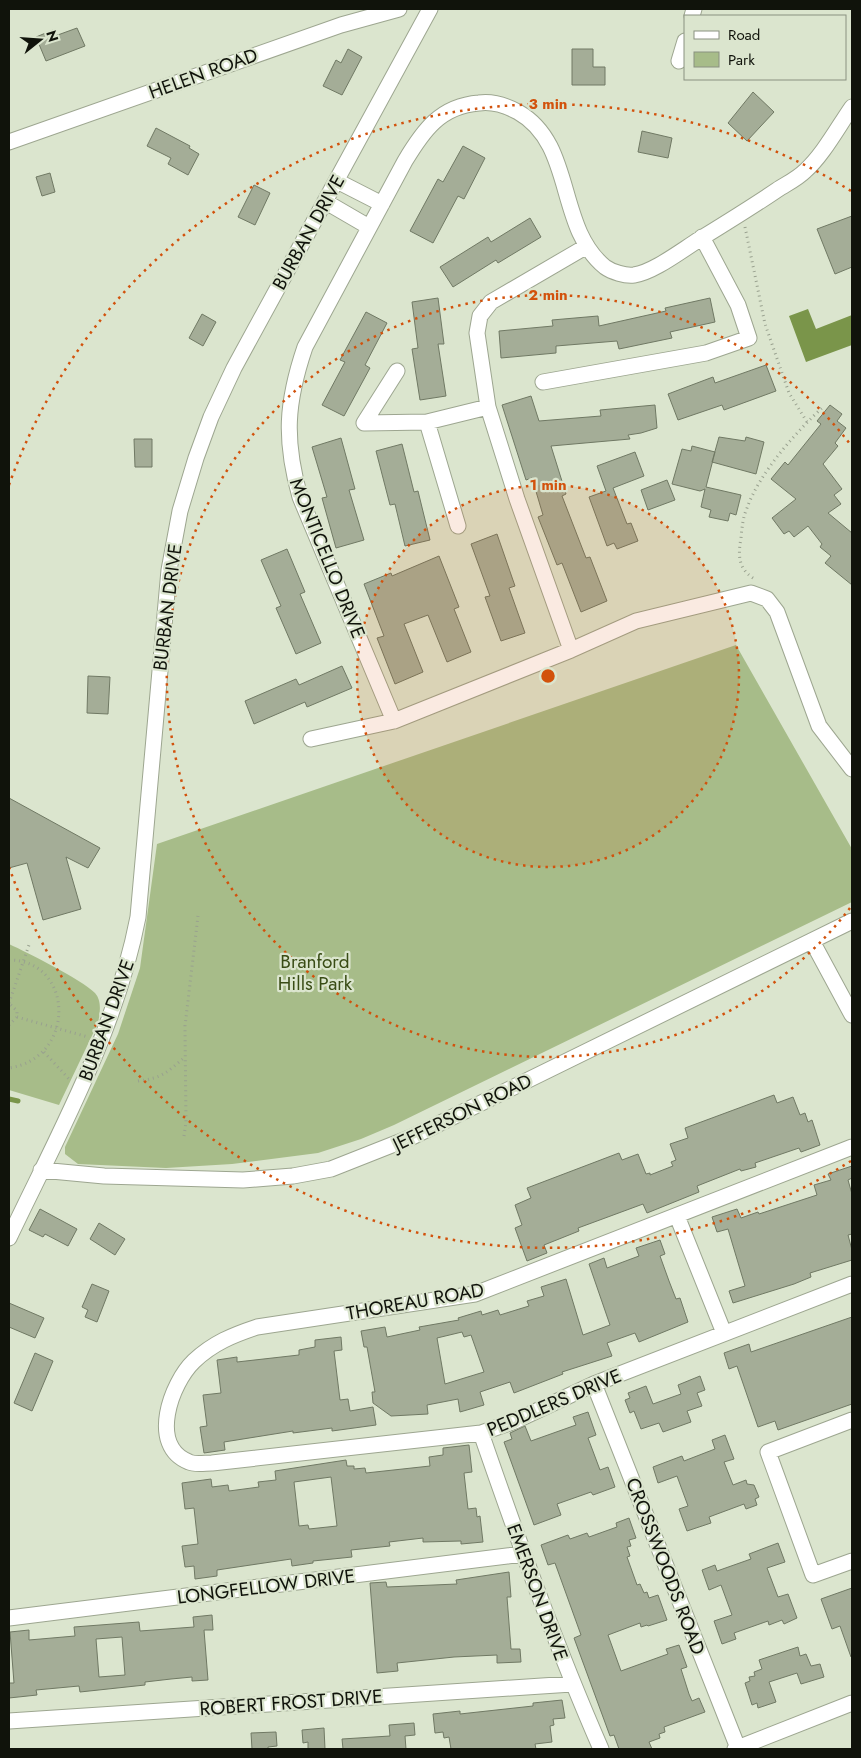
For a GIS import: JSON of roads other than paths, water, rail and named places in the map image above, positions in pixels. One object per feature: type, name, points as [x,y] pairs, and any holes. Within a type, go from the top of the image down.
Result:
[{"type":"street","name":"HELEN ROAD","points":[[9,142],[341,24],[399,9]]},
{"type":"street","name":"BURBAN DRIVE","points":[[9,1238],[80,1091],[121,990],[138,917],[164,621],[180,511],[208,425],[234,368],[430,9]]},
{"type":"street","points":[[679,61],[684,44]]},
{"type":"street","name":"MONTICELLO DRIVE","points":[[394,721],[300,497],[291,465],[288,440],[294,380],[305,347],[423,132],[450,111],[470,103],[491,102],[510,108],[529,118],[540,128],[549,144],[587,246],[606,267],[618,273],[633,275],[659,264],[741,214],[804,172],[817,159],[852,108]]},
{"type":"street","points":[[337,181],[382,204]]},
{"type":"street","points":[[326,202],[369,228]]},
{"type":"street","points":[[544,382],[706,353],[749,338],[738,304],[702,237]]},
{"type":"street","points":[[572,650],[517,499],[488,407],[477,333],[480,316],[491,302],[587,246]]},
{"type":"street","points":[[397,371],[364,423],[428,422],[488,407]]},
{"type":"street","points":[[428,422],[458,526]]},
{"type":"street","points":[[310,740],[394,721],[572,650],[636,621],[751,593],[767,599],[777,612],[819,726],[852,769]]},
{"type":"street","name":"JEFFERSON ROAD","points":[[41,1170],[104,1176],[243,1180],[293,1176],[330,1169],[412,1137],[852,922]]},
{"type":"street","points":[[812,940],[852,1015]]},
{"type":"street","name":"THOREAU ROAD","points":[[212,1463],[189,1462],[172,1450],[165,1422],[172,1396],[193,1362],[222,1338],[257,1326],[475,1294],[852,1147]]},
{"type":"street","points":[[677,1216],[724,1333]]},
{"type":"street","name":"PEDDLERS DRIVE","points":[[212,1463],[481,1433],[515,1421],[594,1384],[852,1284]]},
{"type":"street","name":"CROSSWOODS ROAD","points":[[594,1384],[736,1749]]},
{"type":"street","points":[[852,1420],[768,1452],[813,1575],[852,1561]]},
{"type":"street","name":"EMERSON DRIVE","points":[[481,1433],[523,1554],[572,1684],[601,1749]]},
{"type":"street","name":"LONGFELLOW DRIVE","points":[[9,1618],[523,1554]]},
{"type":"street","name":"ROBERT FROST DRIVE","points":[[9,1721],[572,1684]]},
{"type":"street","points":[[736,1749],[852,1703]]},
{"type":"waterway","points":[[9,1099],[18,1101]]},
{"type":"park label","name":"Branford Hills Park","points":[[315,972]]}]
